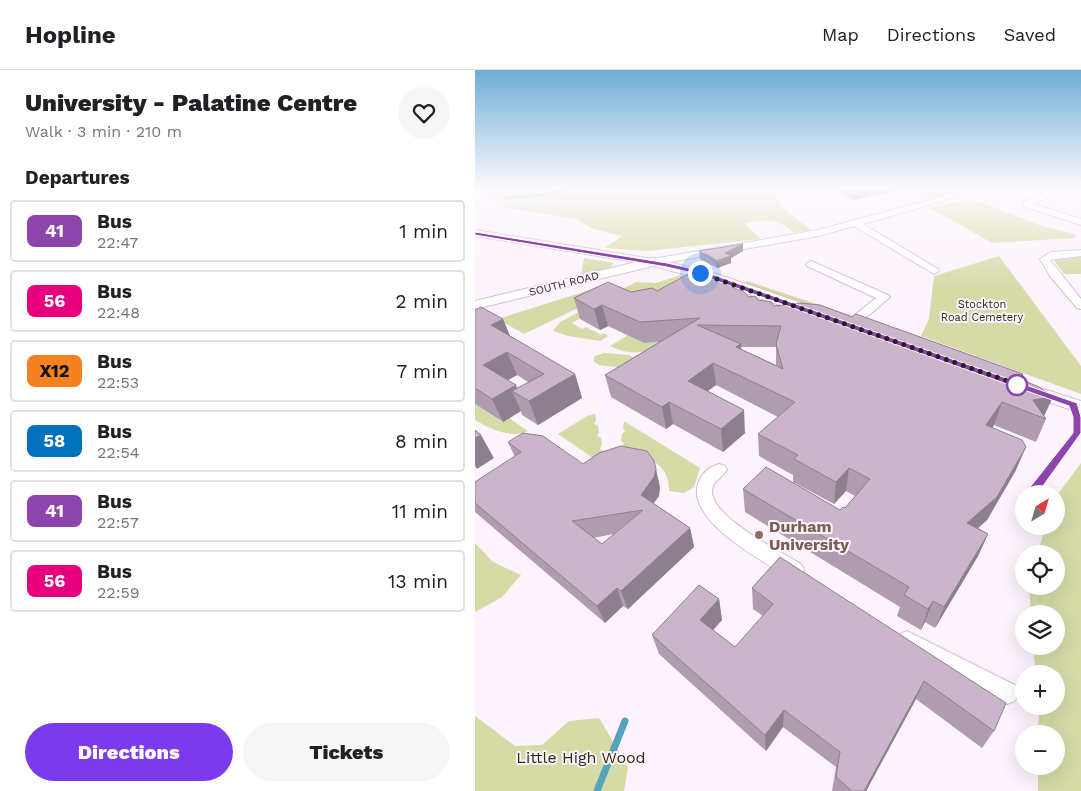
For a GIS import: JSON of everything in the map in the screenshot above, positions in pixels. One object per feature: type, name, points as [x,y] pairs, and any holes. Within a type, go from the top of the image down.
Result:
[{"type":"main road","name":"SOUTH ROAD","points":[[475,305],[653,262]]},
{"type":"main road","points":[[653,262],[715,278],[869,332]]},
{"type":"main road","points":[[1009,382],[1081,407]]},
{"type":"street","points":[[475,233],[653,262],[819,232],[860,222]]},
{"type":"street","points":[[855,223],[934,270]]},
{"type":"street","points":[[1081,253],[1051,255],[1045,259],[1054,274],[1081,306]]},
{"type":"street","points":[[811,264],[884,297],[850,325]]},
{"type":"street","points":[[719,470],[707,480],[705,488],[705,497],[712,512],[725,526],[812,581]]},
{"type":"street","points":[[887,629],[913,645],[1007,693]]},
{"type":"green space","points":[[581,222],[752,222],[745,223],[760,239],[647,251],[605,248],[622,236],[590,228]]},
{"type":"green space","points":[[776,222],[800,222],[811,230],[795,233]]},
{"type":"green space","points":[[954,222],[1031,222],[1077,235],[1074,238],[992,243]]},
{"type":"green space","name":"Stockton Road Cemetery","points":[[999,256],[1081,366],[1081,394],[921,336],[929,319],[934,276]]},
{"type":"green space","points":[[1081,256],[1081,274],[1064,274],[1054,261],[1057,258]]},
{"type":"green space","points":[[584,258],[614,263],[609,269],[581,275]]},
{"type":"green space","points":[[680,275],[791,312],[588,314],[572,323],[582,329],[586,327],[601,335],[604,333],[608,336],[600,341],[569,336],[553,331],[560,322],[636,282],[656,283]]},
{"type":"green space","points":[[747,281],[854,316],[849,320],[744,284]]},
{"type":"green space","points":[[596,288],[611,292],[524,334],[498,319]]},
{"type":"green space","points":[[628,335],[644,343],[664,342],[651,349],[638,352],[625,351],[610,346]]},
{"type":"green space","points":[[605,353],[629,355],[636,359],[624,368],[599,365],[593,361],[595,356]]},
{"type":"green space","points":[[475,404],[502,422],[509,418],[528,431],[515,434],[487,427],[475,420]]},
{"type":"green space","points":[[595,414],[596,420],[594,424],[598,426],[599,432],[597,436],[601,438],[602,444],[600,449],[604,451],[606,457],[596,460],[558,434],[587,416]]},
{"type":"green space","points":[[624,421],[700,468],[694,487],[684,493],[669,491],[665,473],[660,467],[647,457],[622,447],[624,444],[621,441],[622,434],[625,431],[623,428]]},
{"type":"green space","points":[[1081,463],[1081,791],[1038,791],[1038,775],[1065,775],[1065,725],[1038,725],[1039,715],[1065,715],[1065,665],[1035,665],[1034,655],[1065,655],[1065,605],[1030,605],[1030,595],[1065,595],[1065,545],[1040,545],[1043,535],[1065,535],[1065,485]]},
{"type":"green space","points":[[475,543],[493,562],[521,575],[502,597],[475,612]]},
{"type":"green space","name":"Little High Wood","points":[[475,716],[515,746],[542,745],[569,721],[599,718],[628,767],[624,791],[475,791]]},
{"type":"building","points":[[743,244],[725,253],[731,256],[716,261],[699,251]]},
{"type":"building","points":[[692,272],[743,291],[749,297],[755,296],[758,300],[771,302],[774,306],[800,303],[820,305],[852,317],[856,314],[1023,374],[1020,379],[1039,387],[1053,397],[1033,400],[1046,419],[1002,402],[986,425],[1022,440],[1026,447],[997,497],[967,523],[988,534],[944,607],[933,601],[928,609],[904,595],[909,587],[743,489],[766,467],[840,510],[843,507],[845,508],[870,479],[849,468],[836,482],[794,459],[798,455],[758,434],[795,402],[713,363],[688,381],[744,410],[721,429],[669,402],[662,407],[605,375],[700,318],[640,322],[602,305],[594,309],[574,298],[608,282],[631,292],[652,288],[657,291]],"holes":[[[697,325],[781,326],[776,344],[783,369],[736,347],[741,344]]]},
{"type":"building","points":[[481,307],[503,319],[491,325],[575,374],[529,401],[512,391],[544,374],[507,352],[483,365],[516,385],[492,399],[475,388],[475,310]]},
{"type":"building","points":[[475,430],[481,435],[475,438]]},
{"type":"building","points":[[523,433],[543,436],[583,464],[599,453],[621,446],[647,451],[654,461],[656,469],[654,477],[641,495],[690,528],[621,591],[617,588],[597,606],[475,503],[475,482],[521,452],[508,442]],"holes":[[[643,510],[602,544],[572,521]]]},
{"type":"building","points":[[780,557],[1006,703],[994,731],[924,681],[864,791],[852,791],[836,777],[840,752],[784,710],[765,735],[652,635],[699,585],[719,599],[700,620],[735,647],[773,604],[752,588]]},
{"type":"waterway","points":[[597,791],[625,721]]},
{"type":"bus line","name":"41","points":[[475,233],[667,265],[700,273],[1073,405],[1078,417],[1078,433],[1038,485]]},
{"type":"place","name":"Durham University","points":[[759,535]]},
{"type":"route","points":[[700,273],[1019,385],[1017,385]]}]
